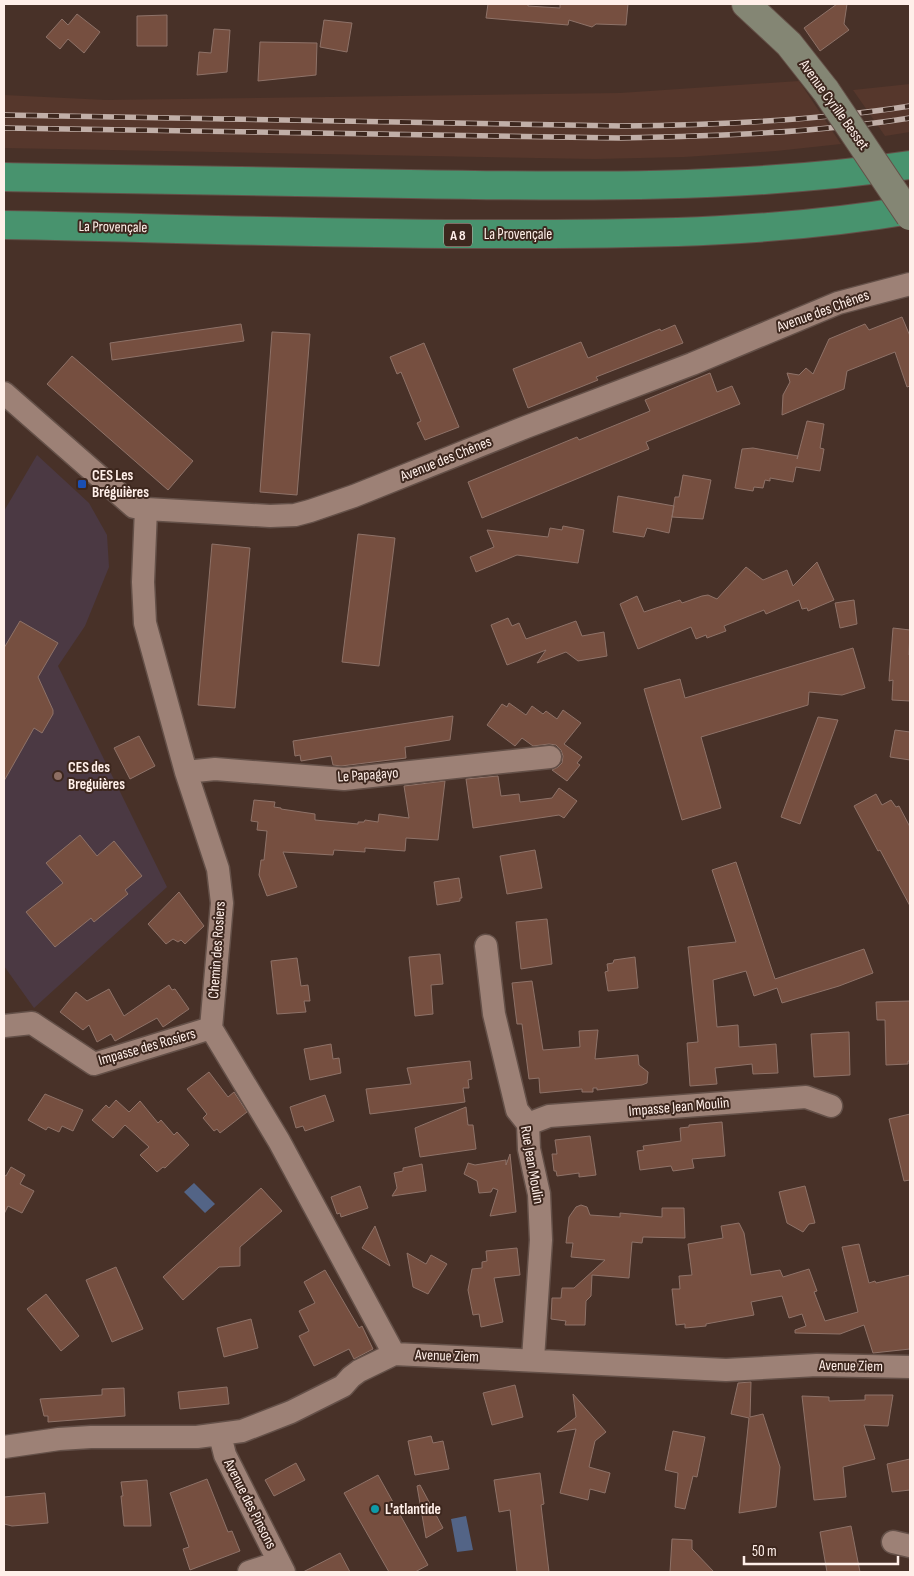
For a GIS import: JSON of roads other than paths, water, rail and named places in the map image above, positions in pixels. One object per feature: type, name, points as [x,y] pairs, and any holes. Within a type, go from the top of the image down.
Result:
[{"type":"highway","points":[[4,177],[530,187],[636,186],[773,181],[910,166]]},
{"type":"highway","name":"La Provençale","points":[[4,225],[432,235],[648,234],[762,229],[860,219],[910,210]]},
{"type":"main road","name":"Avenue Cyrille Besset","points":[[748,4],[789,44],[826,90],[910,216]]},
{"type":"street","name":"Avenue des Chênes","points":[[4,393],[130,504],[138,508],[270,516],[295,515],[354,496],[526,427],[692,364],[838,302],[910,284]]},
{"type":"street","name":"Chemin des Rosiers","points":[[146,509],[143,574],[145,623],[186,772],[218,869],[222,903],[211,1028]]},
{"type":"street","name":"Le Papagayo","points":[[186,772],[215,769],[344,779],[550,757]]},
{"type":"street","name":"Rue Jean Moulin","points":[[486,946],[494,1014],[517,1110],[528,1124],[528,1149],[539,1194],[541,1240],[533,1360]]},
{"type":"street","name":"Impasse des Rosiers","points":[[4,1026],[32,1023],[94,1064],[211,1028]]},
{"type":"street","points":[[211,1028],[279,1140],[394,1354]]},
{"type":"street","name":"Impasse Jean Moulin","points":[[528,1124],[548,1116],[806,1097],[831,1106]]},
{"type":"street","name":"Avenue Ziem","points":[[4,1447],[58,1439],[91,1437],[197,1437],[242,1431],[291,1412],[343,1386],[359,1371],[394,1354],[726,1370],[817,1366],[910,1367]]},
{"type":"street","name":"Avenue des Pinsons","points":[[220,1435],[225,1455],[281,1567]]},
{"type":"street","points":[[249,1572],[281,1567]]},
{"type":"water","points":[[194,1183],[215,1204],[205,1213],[184,1192]]},
{"type":"water","points":[[466,1516],[473,1550],[457,1552],[451,1519]]},
{"type":"railway","points":[[4,115],[622,126],[694,125],[802,119],[910,106]]},
{"type":"railway","points":[[4,128],[619,138],[729,135],[802,130],[910,118]]},
{"type":"place","name":"CES Les Bréguières","points":[[82,484]]},
{"type":"place","name":"CES des Breguières","points":[[58,776]]},
{"type":"place","name":"L'atlantide","points":[[375,1509]]}]
